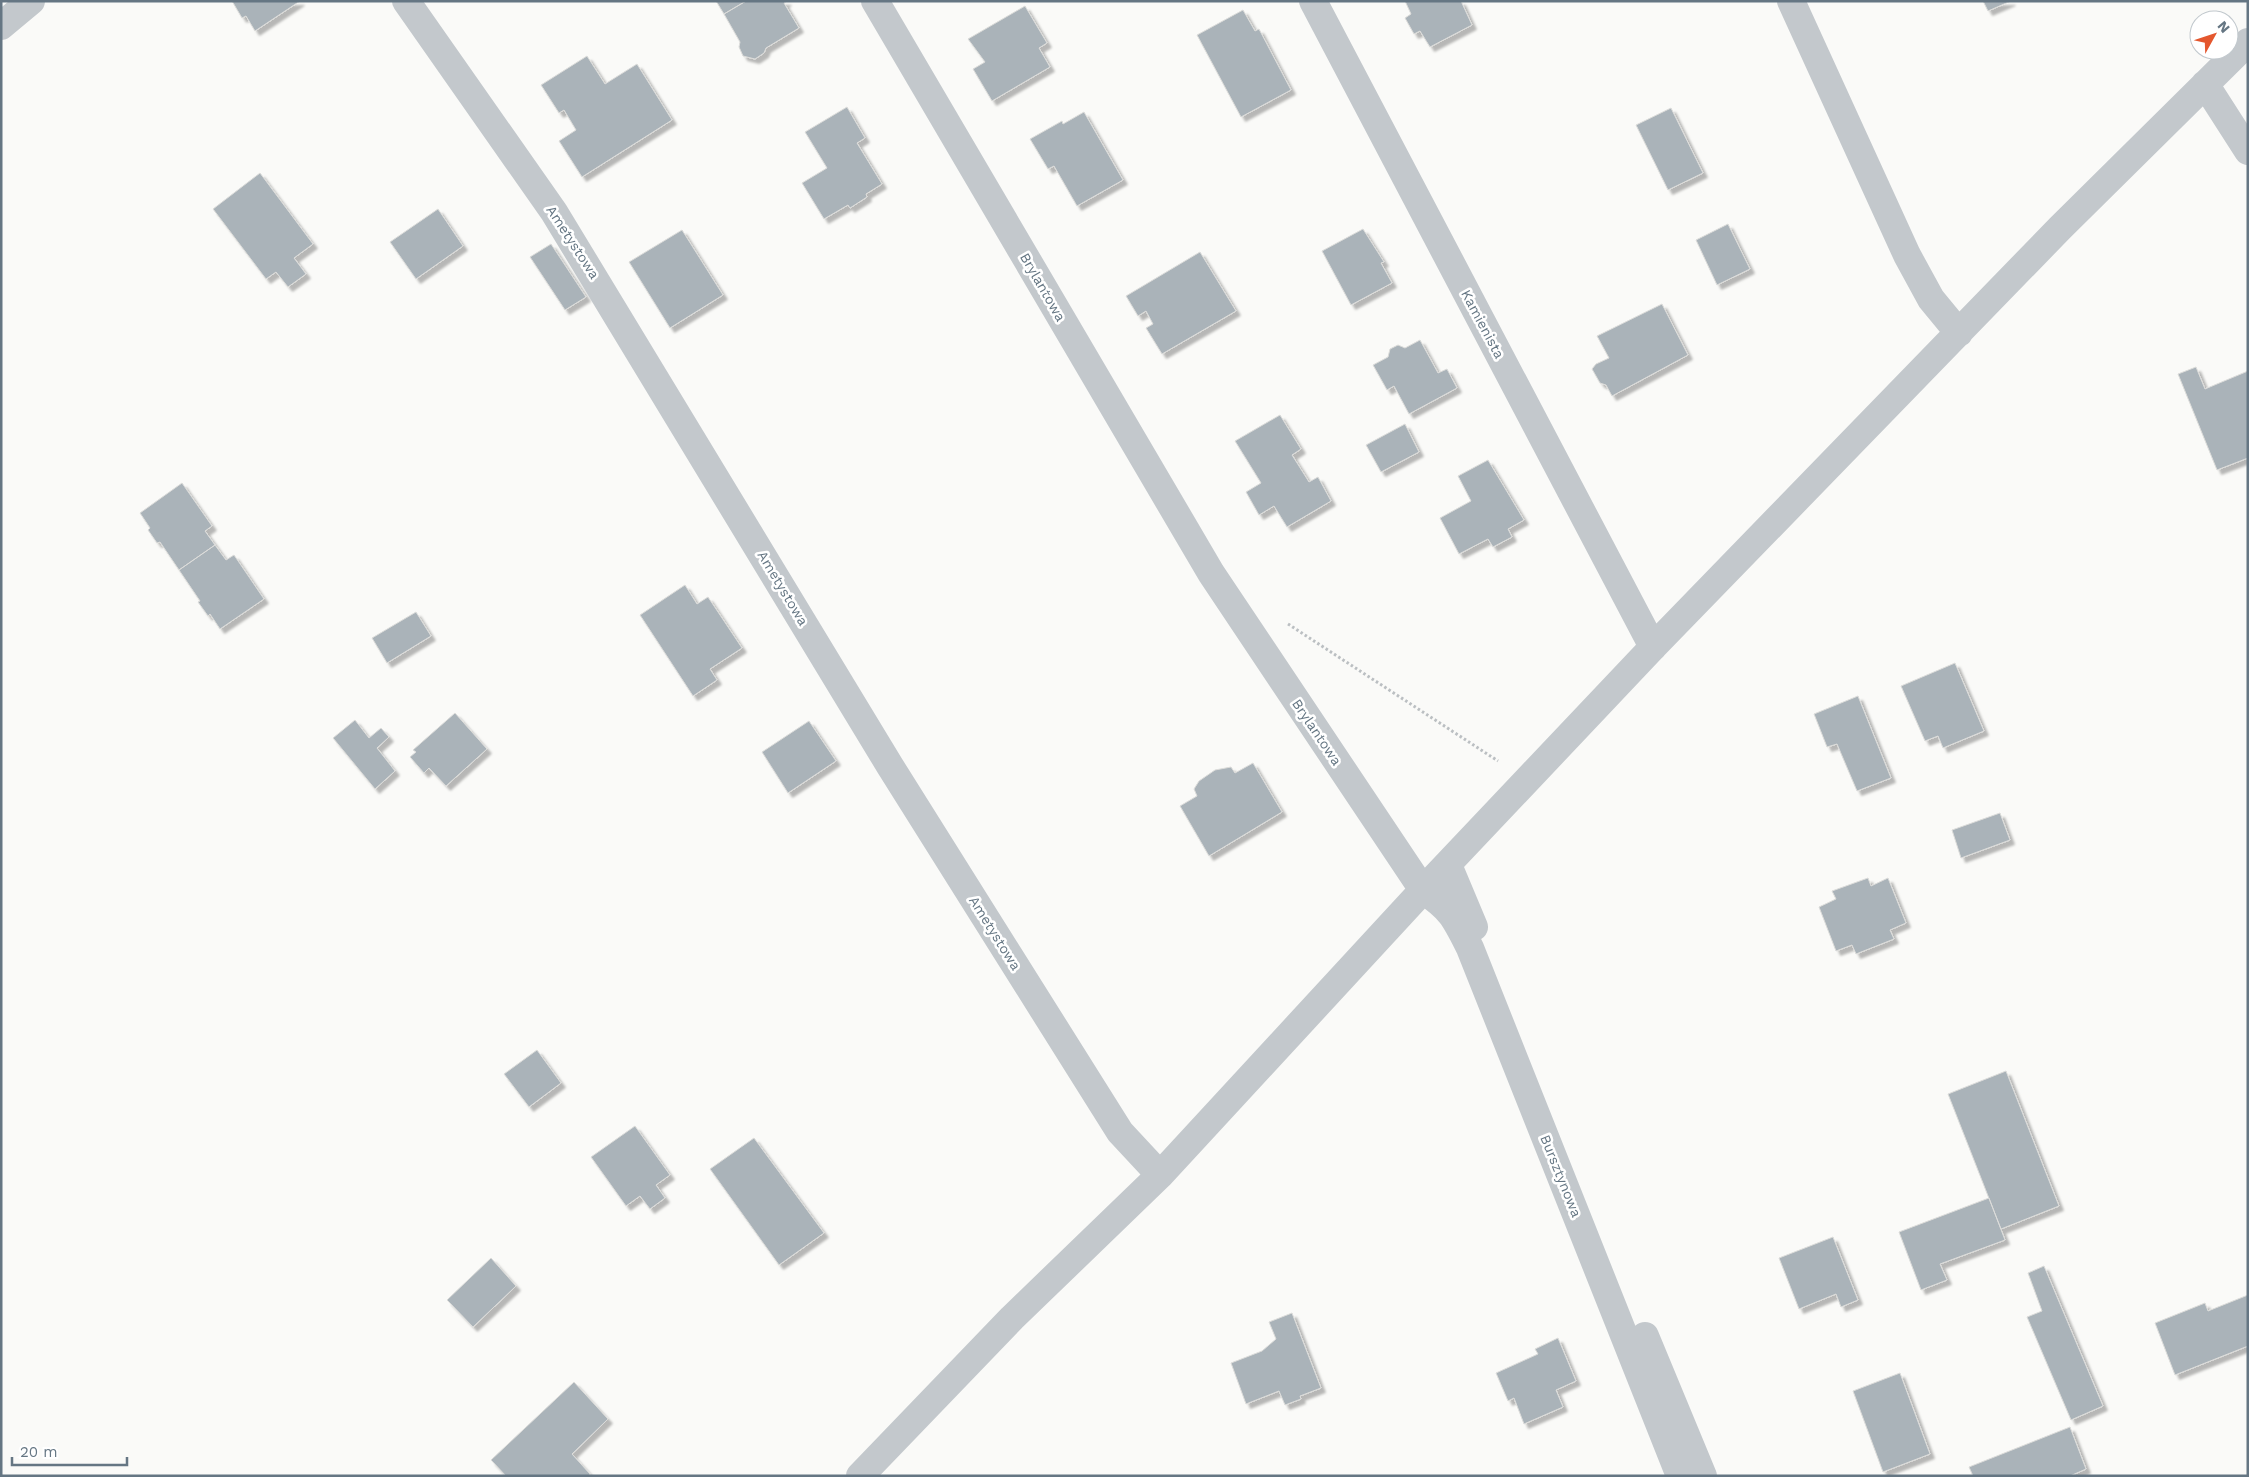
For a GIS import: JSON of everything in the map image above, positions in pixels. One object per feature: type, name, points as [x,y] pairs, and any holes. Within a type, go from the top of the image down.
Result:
[{"type":"street","points":[[3,20],[31,1]]},
{"type":"street","name":"Ametystowa","points":[[406,1],[554,212],[890,766],[1089,1084],[1120,1132],[1160,1175]]},
{"type":"street","name":"Brylantowa","points":[[875,1],[1211,573],[1423,890]]},
{"type":"street","name":"Kamienista","points":[[1313,1],[1653,647]]},
{"type":"street","points":[[1791,1],[1907,255],[1931,299],[1959,333]]},
{"type":"street","points":[[860,1476],[1012,1318],[1160,1175],[1423,890],[1653,647],[2060,228],[2248,42]]},
{"type":"street","points":[[2205,84],[2248,151]]},
{"type":"street","points":[[1448,864],[1702,1476]]},
{"type":"street","name":"Bursztynowa","points":[[1423,890],[1444,905],[1453,915],[1470,948],[1680,1476]]},
{"type":"path","points":[[1286,622],[1528,780]]},
{"type":"building","points":[[232,1],[300,1],[255,31],[246,16],[242,18]]},
{"type":"building","points":[[716,1],[746,1],[724,14]]},
{"type":"building","points":[[746,1],[787,1],[784,3],[799,28],[766,48],[764,53],[755,59],[743,56],[739,47],[740,42],[724,14]]},
{"type":"building","points":[[1405,1],[1461,1],[1472,25],[1430,47],[1420,31],[1414,34],[1405,18],[1411,14]]},
{"type":"building","points":[[1983,1],[2011,1],[1988,11]]},
{"type":"building","points":[[1025,6],[1047,43],[1039,48],[1050,67],[992,101],[973,69],[985,62],[968,39]]},
{"type":"building","points":[[1243,10],[1255,31],[1259,29],[1291,90],[1241,117],[1197,35]]},
{"type":"building","points":[[587,56],[605,84],[637,64],[672,120],[582,177],[559,141],[576,130],[564,110],[559,113],[541,85]]},
{"type":"building","points":[[847,107],[865,138],[857,143],[882,184],[866,194],[867,197],[850,208],[848,205],[824,219],[802,183],[827,168],[805,132]]},
{"type":"building","points":[[1671,108],[1703,173],[1668,190],[1636,125]]},
{"type":"building","points":[[1084,112],[1123,180],[1077,206],[1054,166],[1048,169],[1030,139],[1062,121],[1063,124]]},
{"type":"building","points":[[260,173],[313,244],[294,258],[306,274],[288,287],[276,272],[266,279],[213,209]]},
{"type":"building","points":[[438,209],[463,246],[416,279],[390,242]]},
{"type":"building","points":[[1728,224],[1750,269],[1717,285],[1696,240]]},
{"type":"building","points":[[1363,229],[1384,262],[1381,263],[1392,283],[1351,305],[1322,251]]},
{"type":"building","points":[[682,230],[723,295],[670,328],[629,262]]},
{"type":"building","points":[[551,244],[586,297],[565,310],[530,257]]},
{"type":"building","points":[[1200,252],[1236,311],[1162,354],[1146,328],[1153,324],[1146,311],[1138,316],[1126,296]]},
{"type":"building","points":[[1662,304],[1688,355],[1612,396],[1606,385],[1600,383],[1592,369],[1596,364],[1609,358],[1597,336]]},
{"type":"building","points":[[1420,340],[1438,373],[1447,369],[1457,388],[1409,414],[1394,386],[1387,390],[1373,365],[1388,357],[1390,349],[1398,345],[1405,348]]},
{"type":"building","points":[[2196,367],[2205,389],[2248,371],[2248,458],[2217,470],[2178,374]]},
{"type":"building","points":[[1280,415],[1301,449],[1292,455],[1309,482],[1318,477],[1331,501],[1287,527],[1274,506],[1259,515],[1246,492],[1261,483],[1235,441]]},
{"type":"building","points":[[1405,424],[1419,452],[1381,472],[1366,445]]},
{"type":"building","points":[[1488,460],[1524,520],[1508,529],[1512,537],[1493,547],[1488,539],[1459,554],[1440,518],[1471,501],[1458,476]]},
{"type":"building","points":[[182,483],[212,526],[205,531],[215,545],[179,570],[160,542],[157,543],[148,530],[150,528],[140,513]]},
{"type":"building","points":[[215,545],[226,560],[234,555],[264,599],[220,629],[210,614],[208,616],[198,602],[200,601],[179,570]]},
{"type":"building","points":[[685,585],[697,604],[708,597],[742,648],[710,669],[717,680],[693,696],[640,615]]},
{"type":"building","points":[[416,612],[431,636],[387,663],[372,638]]},
{"type":"building","points":[[1955,663],[1984,731],[1943,748],[1938,736],[1925,741],[1901,686]]},
{"type":"building","points":[[1858,696],[1891,778],[1857,791],[1837,744],[1827,747],[1814,714]]},
{"type":"building","points":[[455,713],[487,749],[446,786],[429,768],[424,773],[410,757],[416,752],[413,750]]},
{"type":"building","points":[[355,720],[369,738],[381,728],[389,737],[377,748],[395,771],[375,789],[333,738]]},
{"type":"building","points":[[809,721],[836,761],[788,793],[762,752]]},
{"type":"building","points":[[1253,763],[1282,812],[1209,856],[1180,806],[1197,796],[1194,789],[1199,781],[1215,770],[1231,767],[1235,773]]},
{"type":"building","points":[[2000,813],[2010,840],[1961,858],[1952,830]]},
{"type":"building","points":[[1868,878],[1871,886],[1888,878],[1906,923],[1890,930],[1894,939],[1856,954],[1852,945],[1836,951],[1819,907],[1836,899],[1832,891]]},
{"type":"building","points":[[537,1050],[561,1083],[529,1107],[504,1074]]},
{"type":"building","points":[[2006,1071],[2059,1206],[2001,1229],[1948,1094]]},
{"type":"building","points":[[635,1126],[670,1175],[656,1185],[665,1198],[650,1209],[640,1196],[626,1206],[591,1157]]},
{"type":"building","points":[[754,1138],[824,1233],[779,1265],[710,1169]]},
{"type":"building","points":[[1989,1198],[2005,1240],[1940,1264],[1947,1280],[1921,1290],[1899,1232]]},
{"type":"building","points":[[1833,1237],[1858,1300],[1841,1307],[1836,1294],[1799,1309],[1779,1258]]},
{"type":"building","points":[[491,1258],[516,1286],[473,1327],[447,1300]]},
{"type":"building","points":[[2044,1266],[2103,1406],[2071,1420],[2027,1317],[2042,1311],[2028,1273]]},
{"type":"building","points":[[2248,1295],[2248,1346],[2175,1375],[2155,1323],[2205,1303],[2208,1311]]},
{"type":"building","points":[[1292,1313],[1321,1388],[1300,1396],[1301,1399],[1285,1405],[1279,1391],[1246,1404],[1231,1363],[1262,1351],[1276,1339],[1269,1322]]},
{"type":"building","points":[[1558,1338],[1576,1381],[1556,1390],[1563,1407],[1524,1424],[1514,1398],[1508,1401],[1496,1373],[1538,1354],[1535,1349]]},
{"type":"building","points":[[1900,1373],[1930,1454],[1883,1472],[1853,1391]]},
{"type":"building","points":[[574,1382],[608,1419],[572,1454],[590,1474],[589,1476],[506,1476],[491,1460]]},
{"type":"building","points":[[2070,1427],[2086,1469],[2070,1476],[1973,1476],[1969,1467]]}]
